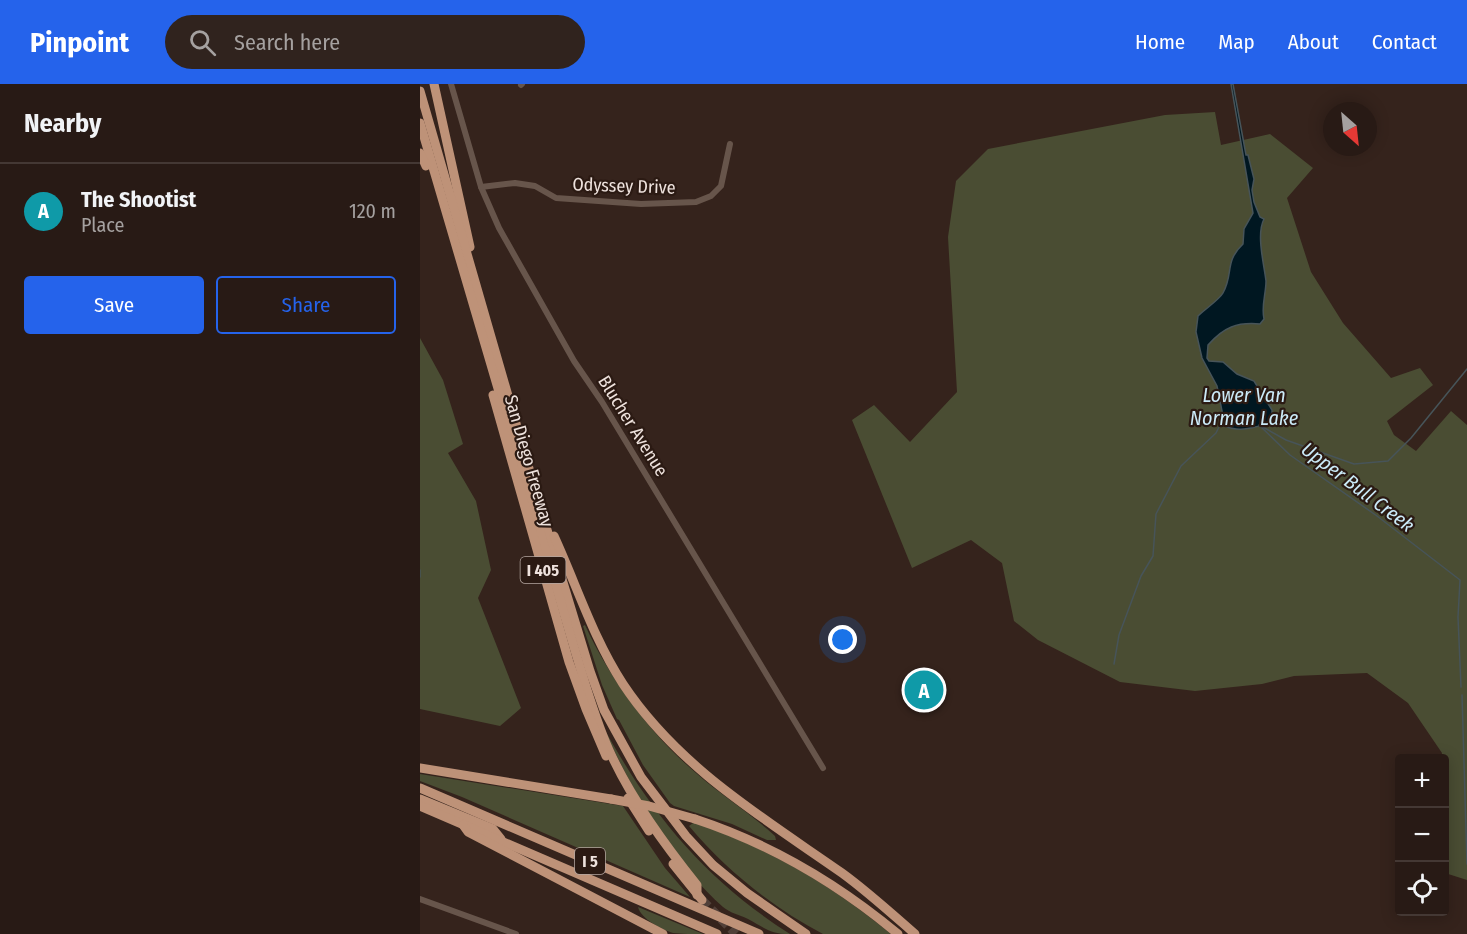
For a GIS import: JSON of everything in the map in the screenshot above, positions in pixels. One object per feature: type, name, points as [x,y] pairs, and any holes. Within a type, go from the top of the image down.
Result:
[{"type":"highway","points":[[434,84],[470,244],[470,261]]},
{"type":"highway","name":"San Diego Freeway","points":[[420,91],[541,510]]},
{"type":"highway","name":"San Diego Freeway","points":[[420,123],[572,643],[598,721],[610,751],[630,789],[652,825],[697,885],[700,897],[662,850],[633,806],[602,750],[586,709],[569,662],[420,144]]},
{"type":"highway","points":[[420,153],[426,166]]},
{"type":"highway","points":[[541,510],[597,691],[615,732],[640,777],[672,820],[713,865],[756,901],[806,934]]},
{"type":"highway","points":[[541,510],[600,645],[624,684],[660,732],[722,790],[843,874],[915,934]]},
{"type":"highway","points":[[420,768],[649,806],[747,837],[806,867],[838,887],[898,934]]},
{"type":"highway","name":"I 5","points":[[420,788],[759,934]]},
{"type":"highway","points":[[420,793],[745,934]]},
{"type":"highway","points":[[420,799],[493,829],[502,840]]},
{"type":"highway","name":"I 5","points":[[420,806],[717,934]]},
{"type":"highway","points":[[462,823],[468,832],[663,934]]},
{"type":"street","name":"Blucher Avenue","points":[[451,84],[481,187],[512,254],[574,361],[602,402],[823,768]]},
{"type":"street","name":"Odyssey Drive","points":[[481,187],[516,183],[535,186],[556,198],[640,204],[696,202],[711,196],[721,186],[730,144]]},
{"type":"street","points":[[420,899],[516,934]]},
{"type":"green space","points":[[1215,112],[1221,145],[1270,134],[1313,168],[1287,198],[1311,272],[1343,323],[1391,378],[1420,368],[1433,385],[1387,421],[1394,435],[1416,451],[1451,411],[1467,425],[1467,880],[1449,874],[1449,754],[1442,754],[1408,703],[1367,673],[1294,676],[1262,684],[1195,691],[1120,682],[1038,640],[1014,621],[1002,563],[971,540],[912,568],[852,420],[874,405],[910,442],[957,392],[948,237],[956,181],[988,149],[1165,115]]},
{"type":"green space","points":[[420,338],[443,380],[463,444],[448,453],[476,501],[491,570],[478,598],[521,708],[500,726],[420,709]]},
{"type":"green space","points":[[585,625],[606,665],[647,723],[679,758],[775,836],[776,840],[767,840],[732,824],[670,803],[643,765],[617,719],[602,685],[583,626]]},
{"type":"green space","points":[[601,723],[639,786],[682,842],[731,890],[790,934],[772,932],[729,911],[686,868],[653,822],[625,773]]},
{"type":"green space","points":[[420,774],[623,806],[665,868],[690,897],[462,797],[420,781]]},
{"type":"green space","points":[[693,823],[758,848],[798,869],[855,906],[891,934],[823,934],[768,900],[734,872],[689,826]]},
{"type":"green space","points":[[638,907],[703,934],[668,931],[643,916]]},
{"type":"water","name":"Lower Van Norman Lake","points":[[1231,84],[1233,84],[1246,155],[1248,155],[1254,179],[1252,190],[1254,202],[1260,217],[1264,219],[1261,241],[1266,281],[1264,319],[1260,324],[1238,325],[1225,330],[1208,345],[1207,358],[1209,361],[1223,362],[1237,374],[1254,381],[1272,410],[1272,422],[1243,429],[1225,426],[1217,386],[1202,358],[1196,332],[1198,316],[1223,293],[1233,256],[1243,244],[1244,229],[1253,213]]},
{"type":"waterway","points":[[1261,426],[1286,440],[1354,464],[1388,461],[1411,438],[1467,369]]},
{"type":"waterway","points":[[1114,664],[1119,635],[1141,576],[1153,556],[1156,514],[1181,466],[1216,433],[1224,417]]},
{"type":"waterway","name":"Upper Bull Creek","points":[[1259,425],[1290,455],[1377,516],[1460,580],[1458,617],[1461,687]]},
{"type":"waterway","points":[[420,570],[420,577]]},
{"type":"waterway","name":"Upper Bull Creek","points":[[1462,695],[1467,864]]},
{"type":"tunnel","points":[[702,900],[736,934]]},
{"type":"place","name":"The Shootist","points":[[924,690]]}]
